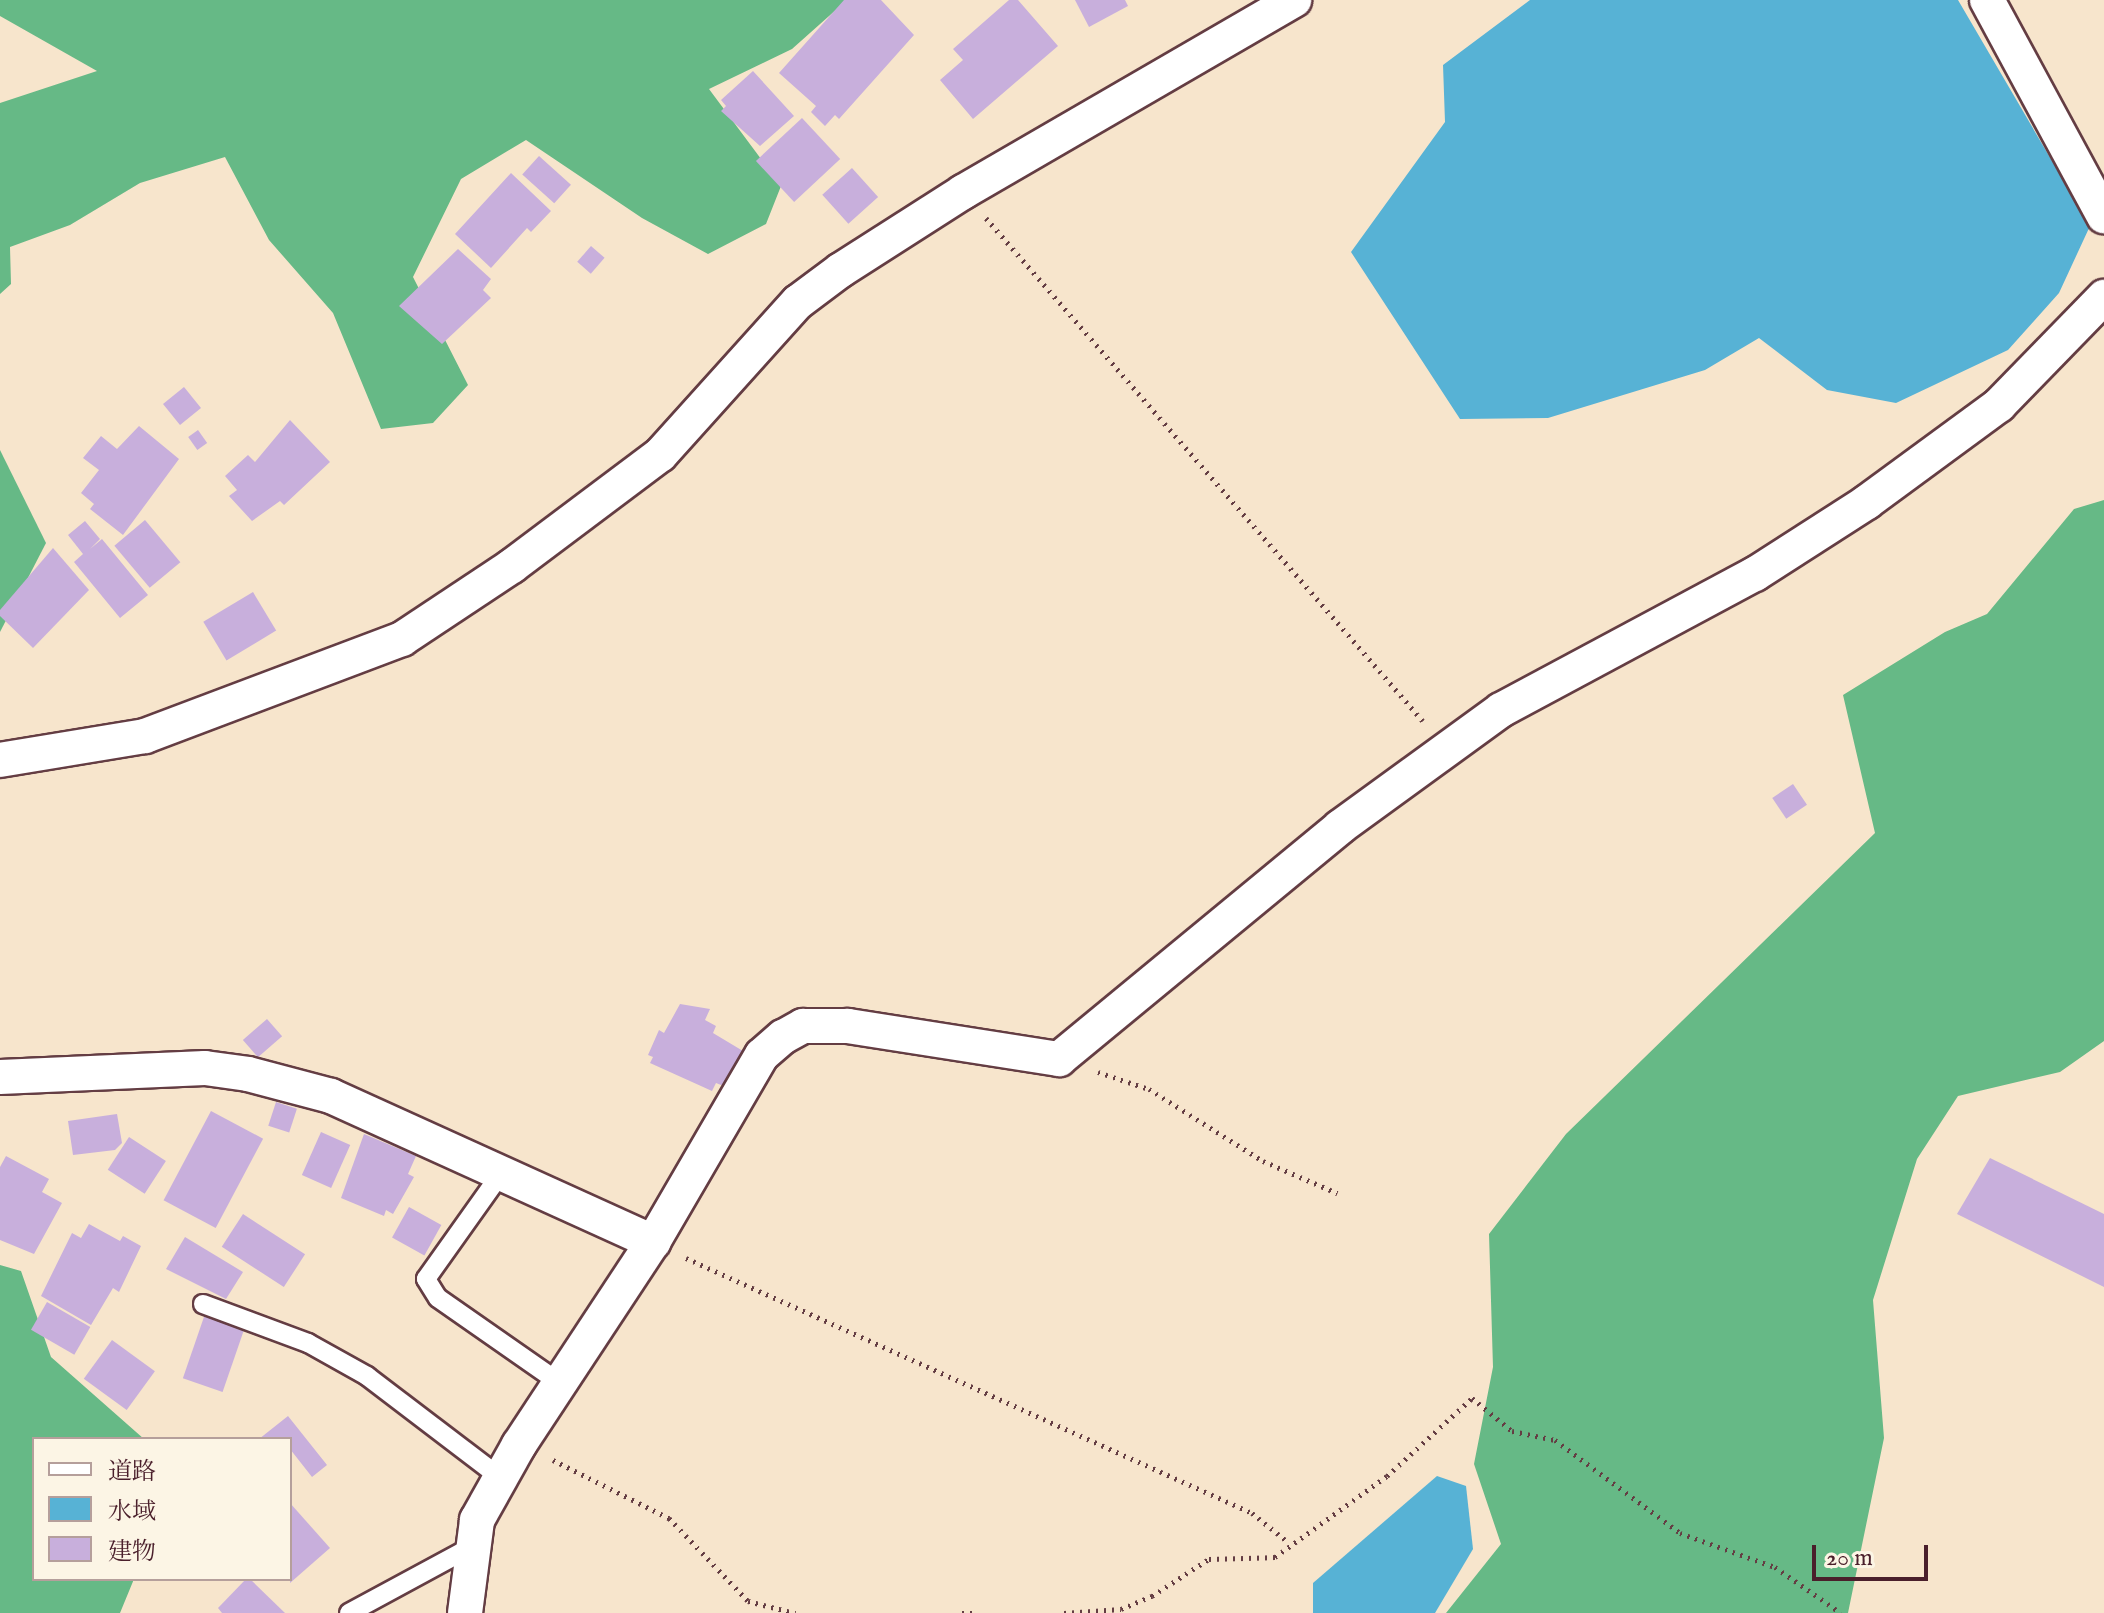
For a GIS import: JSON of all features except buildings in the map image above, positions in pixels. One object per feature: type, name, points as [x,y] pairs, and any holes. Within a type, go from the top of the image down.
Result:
[{"type":"street","points":[[0,760],[145,736],[402,639],[512,566],[660,455],[798,302],[963,192],[1294,0]]},
{"type":"street","points":[[1987,0],[2104,216]]},
{"type":"street","points":[[465,1613],[471,1547],[477,1520],[519,1445],[653,1242],[762,1055],[803,1026],[848,1026],[1059,1059],[1340,827],[1449,752],[1501,710],[1755,574],[1867,502],[1999,405],[2104,297]]},
{"type":"street","points":[[0,1077],[205,1068],[248,1074],[331,1096],[653,1242]]},
{"type":"lane","points":[[502,1172],[426,1279],[438,1298],[560,1383]]},
{"type":"lane","points":[[203,1304],[308,1343],[367,1376],[501,1478]]},
{"type":"lane","points":[[349,1613],[471,1547]]},
{"type":"path","points":[[963,192],[1449,752]]},
{"type":"path","points":[[1059,1059],[1149,1089],[1263,1161],[1337,1193]]},
{"type":"path","points":[[653,1242],[1252,1513],[1288,1542]]},
{"type":"path","points":[[1064,1613],[1121,1609],[1152,1596],[1209,1559],[1275,1557],[1288,1542],[1387,1476],[1472,1398],[1512,1431],[1555,1440],[1680,1533],[1775,1567],[1841,1613]]},
{"type":"path","points":[[519,1445],[669,1518],[748,1601],[795,1613]]},
{"type":"path","points":[[962,1613],[975,1613]]},
{"type":"green space","points":[[0,0],[847,0],[792,49],[709,89],[781,186],[766,224],[708,254],[642,218],[526,140],[461,179],[413,277],[468,385],[433,423],[381,429],[333,313],[269,240],[225,157],[140,183],[70,225],[10,247],[11,284],[0,294],[0,103],[97,71],[0,16]]},
{"type":"green space","points":[[0,450],[46,543],[0,632]]},
{"type":"green space","points":[[2104,500],[2104,1041],[2060,1072],[1958,1096],[1917,1159],[1873,1300],[1884,1438],[1848,1613],[1446,1613],[1501,1544],[1474,1464],[1493,1367],[1489,1234],[1566,1134],[1875,833],[1843,695],[1945,632],[1987,614],[2074,509]]},
{"type":"green space","points":[[0,1265],[21,1271],[51,1357],[142,1437],[32,1437],[32,1581],[133,1581],[120,1613],[0,1613]]},
{"type":"water","points":[[1530,0],[1958,0],[2090,226],[2059,293],[2008,350],[1896,403],[1827,390],[1759,338],[1705,370],[1548,418],[1460,419],[1351,252],[1445,122],[1443,65]]},
{"type":"water","points":[[1437,1476],[1466,1486],[1473,1549],[1435,1613],[1313,1613],[1313,1583]]}]
